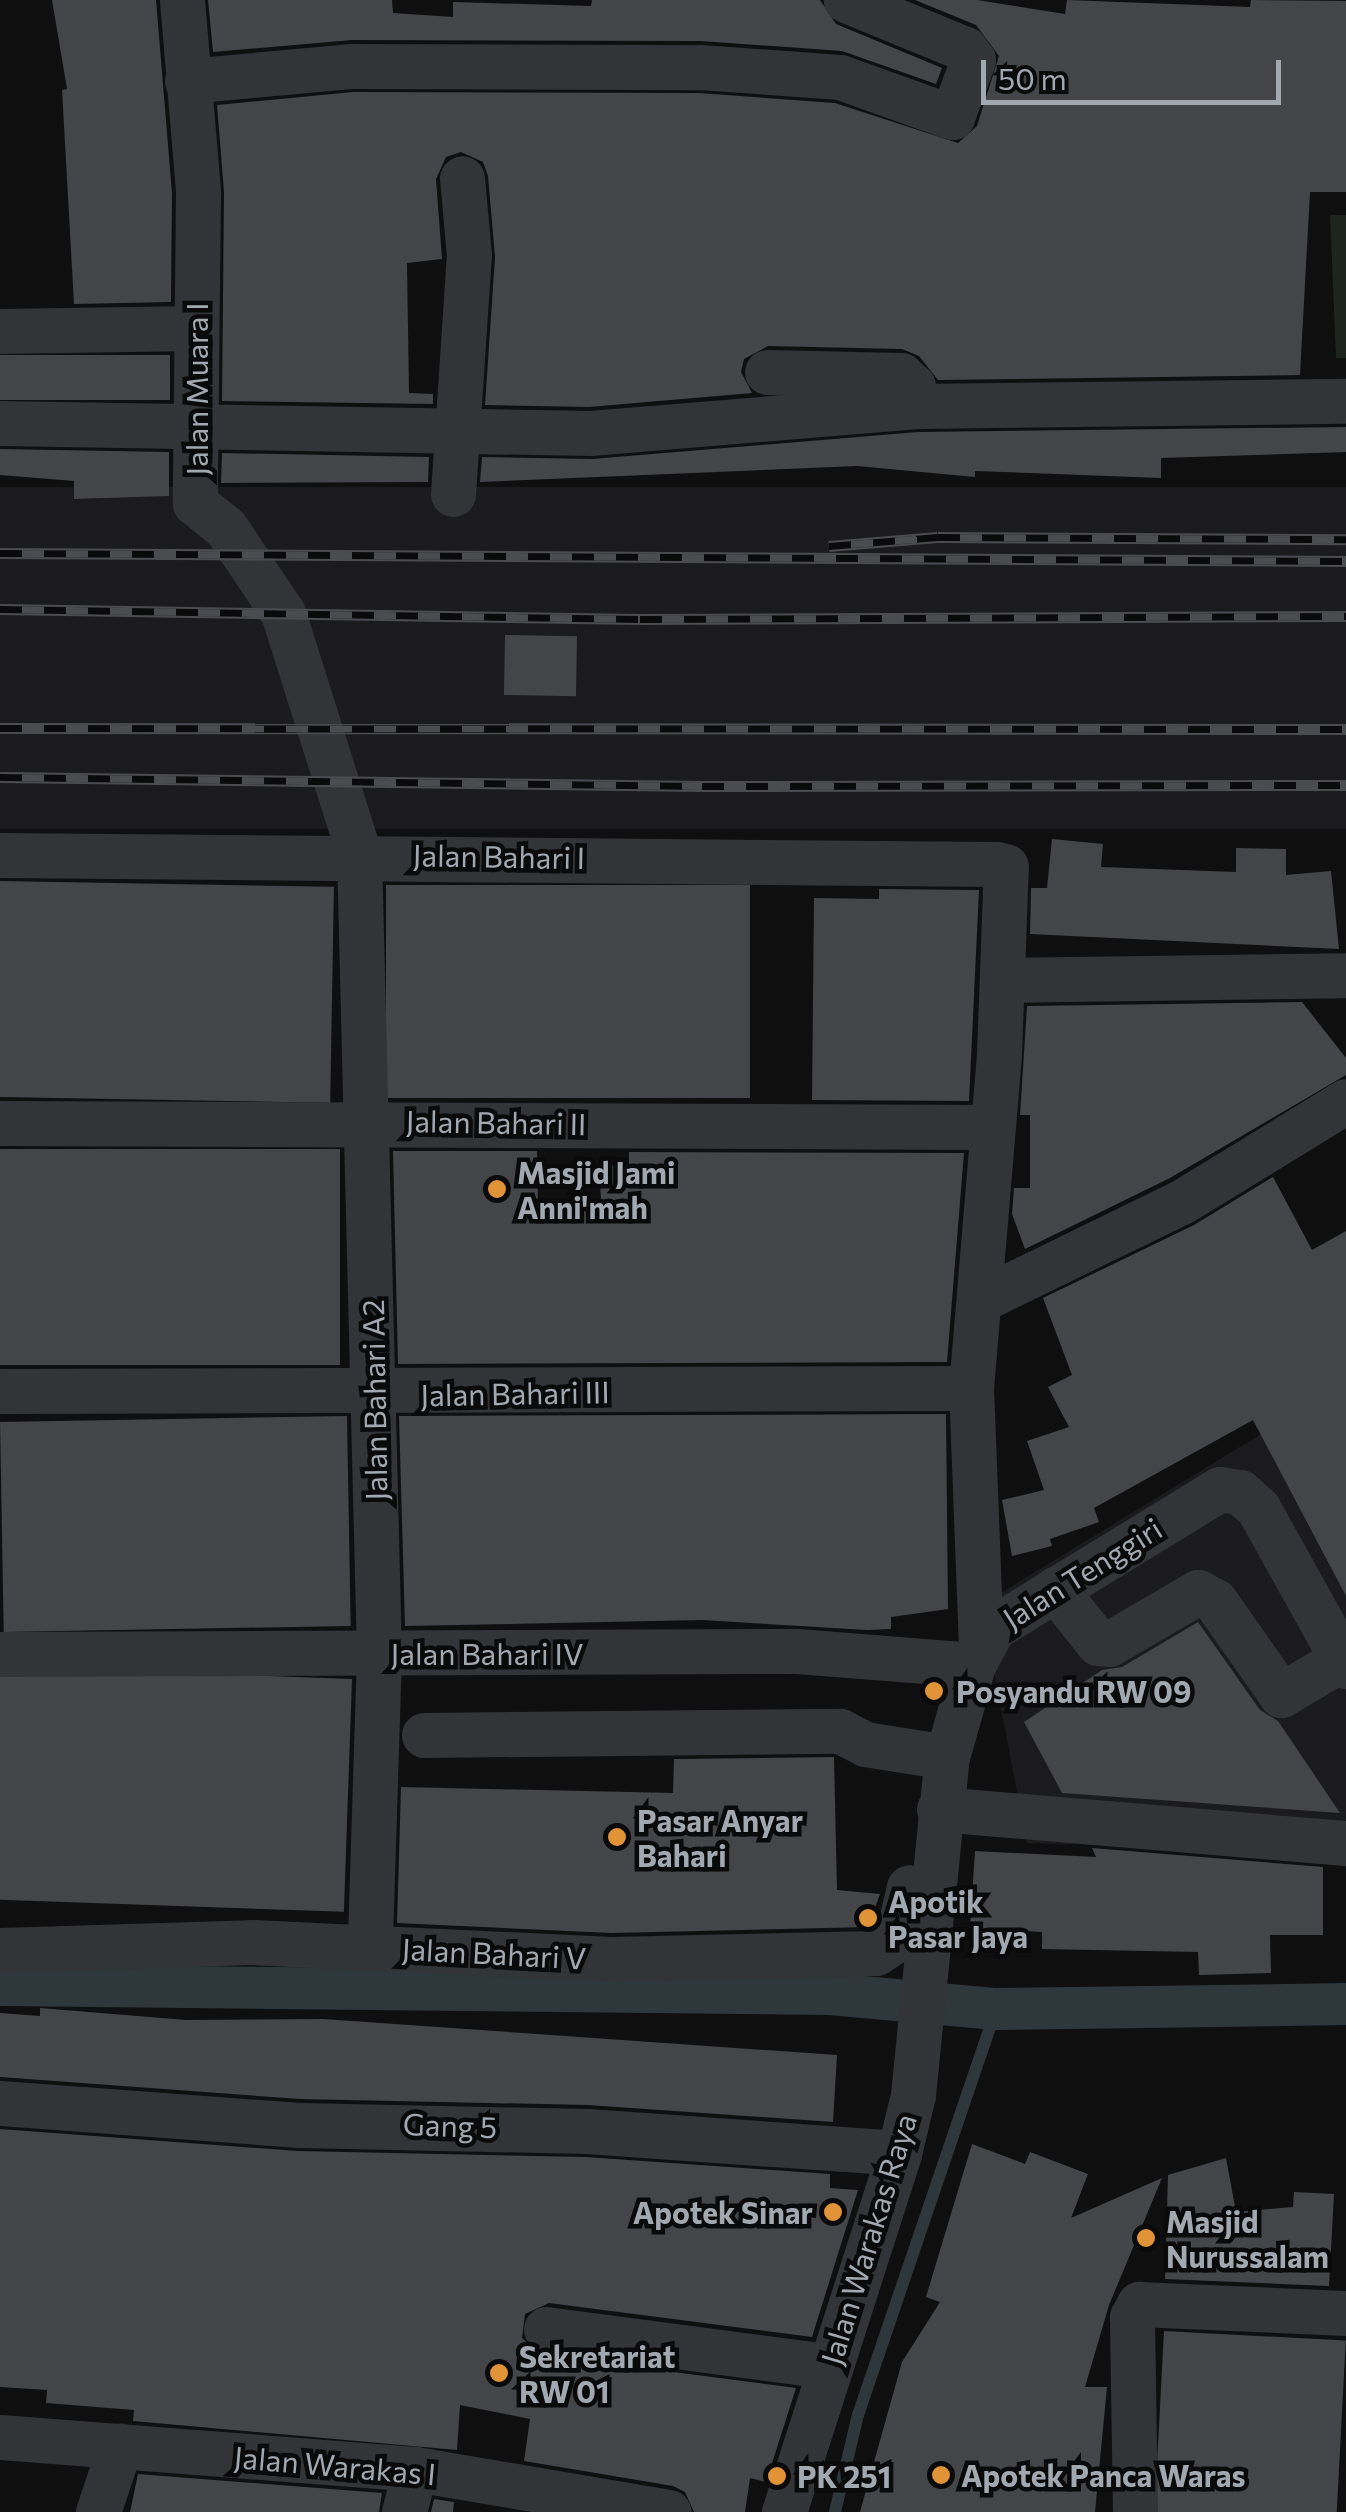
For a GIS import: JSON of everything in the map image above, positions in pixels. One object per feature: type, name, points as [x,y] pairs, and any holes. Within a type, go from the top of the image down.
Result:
[{"type":"street","name":"Jalan Muara I","points":[[182,0],[198,192],[195,503],[226,528],[283,613],[359,854]]},
{"type":"street","points":[[188,81],[352,66],[700,67],[840,77],[952,117],[974,60],[964,50],[846,0]]},
{"type":"street","points":[[453,494],[469,256],[462,178]]},
{"type":"street","points":[[0,331],[195,328]]},
{"type":"street","points":[[767,372],[901,375],[913,386],[917,406]]},
{"type":"street","points":[[0,423],[197,422],[590,433],[917,406],[1346,401]]},
{"type":"street","name":"Jalan Bahari I","points":[[0,855],[359,854],[1002,865],[1003,980]]},
{"type":"street","name":"Jalan Bahari A2","points":[[359,854],[379,1653],[370,1946]]},
{"type":"street","points":[[977,1656],[971,1388],[1003,980],[1346,975]]},
{"type":"street","points":[[980,1300],[1183,1201],[1346,1102]]},
{"type":"street","name":"Jalan Bahari II","points":[[0,1123],[368,1120],[992,1127]]},
{"type":"street","name":"Jalan Bahari III","points":[[0,1391],[374,1394],[971,1388]]},
{"type":"street","name":"Jalan Tenggiri","points":[[932,1884],[947,1757],[977,1656],[1004,1616],[1220,1489],[1240,1492],[1258,1508],[1344,1662]]},
{"type":"street","points":[[1054,1590],[1098,1643],[1109,1644],[1198,1592],[1216,1600],[1282,1695],[1344,1662]]},
{"type":"street","name":"Jalan Bahari IV","points":[[0,1654],[797,1651],[977,1656]]},
{"type":"street","points":[[424,1735],[840,1730],[865,1744],[947,1757]]},
{"type":"street","points":[[939,1809],[1346,1843]]},
{"type":"street","name":"Jalan Bahari V","points":[[0,1950],[251,1942],[611,1959],[876,1953],[898,1940],[904,1891],[932,1884]]},
{"type":"street","name":"Jalan Warakas Raya","points":[[784,2512],[899,2153],[913,2095],[932,1884]]},
{"type":"street","name":"Gang 5","points":[[0,2103],[299,2125],[587,2131],[899,2153]]},
{"type":"street","points":[[1136,2512],[1132,2317],[1139,2304],[1346,2313]]},
{"type":"street","points":[[546,2329],[828,2366]]},
{"type":"street","name":"Jalan Warakas I","points":[[0,2437],[120,2446],[410,2491],[668,2512]]},
{"type":"street","points":[[98,2512],[120,2446]]},
{"type":"shaded area","points":[[1330,215],[1346,215],[1346,358],[1336,358]]},
{"type":"shaded area","points":[[0,487],[1346,487],[1346,829],[0,829]]},
{"type":"shaded area","points":[[1346,1382],[1346,1851],[1027,1843],[981,1605]]},
{"type":"building","points":[[52,0],[156,0],[172,193],[171,302],[74,304],[62,90],[67,89]]},
{"type":"building","points":[[208,0],[392,0],[393,13],[453,17],[453,2],[591,6],[592,0],[820,0],[836,24],[942,68],[936,84],[842,51],[700,41],[352,40],[213,52]]},
{"type":"building","points":[[915,0],[977,0],[1065,14],[1067,0],[1250,7],[1251,0],[1346,1],[1346,192],[1310,192],[1300,375],[938,380],[919,356],[902,349],[768,346],[744,359],[741,372],[752,393],[589,407],[485,405],[495,257],[488,176],[483,162],[461,152],[446,157],[436,179],[442,259],[407,263],[409,393],[433,394],[433,404],[222,401],[224,192],[217,105],[353,92],[699,93],[835,103],[958,143],[977,126],[999,56],[976,25]]},
{"type":"building","points":[[0,355],[170,355],[170,400],[0,400]]},
{"type":"building","points":[[1346,427],[1346,452],[1161,458],[1161,478],[975,471],[975,477],[857,466],[480,482],[482,457],[592,459],[918,432]]},
{"type":"building","points":[[0,449],[169,452],[169,496],[74,499],[74,481],[0,475]]},
{"type":"building","points":[[222,453],[429,457],[428,482],[221,483]]},
{"type":"building","points":[[505,635],[577,636],[576,696],[504,695]]},
{"type":"building","points":[[1052,839],[1103,844],[1101,867],[1236,872],[1236,848],[1286,849],[1286,875],[1331,871],[1339,949],[1030,934],[1031,888],[1047,888]]},
{"type":"building","points":[[0,881],[334,887],[330,1103],[0,1097]]},
{"type":"building","points":[[386,885],[750,885],[750,1098],[386,1098]]},
{"type":"building","points":[[879,889],[979,890],[969,1101],[812,1100],[814,898],[879,899]]},
{"type":"building","points":[[1302,1002],[1346,1058],[1346,1075],[1170,1178],[1025,1249],[1012,1214],[1014,1188],[1030,1188],[1030,1115],[1020,1115],[1027,1006]]},
{"type":"building","points":[[0,1149],[340,1149],[340,1365],[0,1365]]},
{"type":"building","points":[[393,1151],[537,1151],[538,1202],[601,1199],[599,1166],[629,1165],[629,1152],[964,1153],[947,1362],[398,1364]]},
{"type":"building","points":[[1273,1177],[1312,1250],[1346,1231],[1346,1596],[1253,1420],[1094,1508],[1099,1522],[1050,1539],[1052,1546],[1012,1556],[1002,1500],[1044,1490],[1027,1441],[1069,1427],[1048,1387],[1072,1375],[1043,1298],[1194,1225]]},
{"type":"building","points":[[946,1414],[948,1609],[891,1617],[891,1629],[867,1630],[702,1620],[405,1626],[399,1416]]},
{"type":"building","points":[[347,1416],[351,1626],[4,1632],[0,1422]]},
{"type":"building","points":[[1198,1622],[1260,1710],[1278,1721],[1340,1813],[1062,1793],[1024,1722],[1102,1670],[1122,1667]]},
{"type":"building","points":[[0,1667],[352,1679],[344,1912],[0,1900]]},
{"type":"building","name":"Pasar Anyar Bahari","points":[[834,1757],[837,1890],[880,1894],[868,1927],[611,1933],[397,1923],[401,1787],[673,1793],[674,1759]]},
{"type":"building","points":[[1092,1848],[1323,1867],[1323,1935],[1270,1935],[1271,1973],[1199,1975],[1198,1952],[1042,1949],[1042,1932],[970,1928],[975,1851],[1096,1857]]},
{"type":"building","points":[[40,2008],[186,2020],[323,2019],[837,2055],[833,2122],[588,2105],[300,2099],[0,2077],[0,2013],[40,2016]]},
{"type":"building","points":[[0,2129],[298,2151],[586,2157],[830,2174],[830,2188],[858,2190],[812,2337],[549,2303],[525,2314],[522,2338],[542,2355],[796,2388],[766,2482],[750,2478],[745,2512],[694,2512],[685,2492],[673,2486],[524,2461],[530,2419],[460,2405],[457,2450],[133,2421],[134,2410],[46,2403],[47,2390],[0,2387]]},
{"type":"building","points":[[972,2144],[1025,2164],[1030,2152],[1088,2174],[1071,2218],[1162,2178],[1109,2305],[1085,2387],[1107,2387],[1095,2512],[860,2512],[902,2362],[940,2302],[926,2297]]},
{"type":"building","points":[[1226,2158],[1236,2212],[1293,2207],[1294,2192],[1334,2194],[1329,2286],[1165,2279],[1168,2175]]},
{"type":"building","points":[[1164,2331],[1346,2341],[1337,2512],[1155,2512]]},
{"type":"building","points":[[138,2474],[382,2493],[379,2512],[130,2512]]},
{"type":"building","points":[[434,2499],[454,2502],[453,2512],[431,2512]]},
{"type":"waterway","points":[[0,1985],[830,1994],[996,2009],[1346,2004]]},
{"type":"waterway","points":[[835,2512],[858,2415],[996,2009]]},
{"type":"railway","points":[[829,546],[938,537],[1346,539]]},
{"type":"railway","points":[[0,553],[1346,561]]},
{"type":"railway","points":[[0,609],[640,619],[1346,616]]},
{"type":"railway","points":[[0,728],[1346,729]]},
{"type":"railway","points":[[0,777],[702,786],[1346,785]]},
{"type":"place","name":"Masjid Jami Anni'mah","points":[[497,1189]]},
{"type":"place","name":"Posyandu RW 09","points":[[934,1691]]},
{"type":"place","name":"Pasar Anyar Bahari","points":[[617,1837]]},
{"type":"place","name":"Apotik Pasar Jaya","points":[[868,1918]]},
{"type":"place","name":"Apotek Sinar","points":[[833,2212]]},
{"type":"place","name":"Masjid Nurussalam","points":[[1146,2238]]},
{"type":"place","name":"Sekretariat RW 01","points":[[499,2373]]},
{"type":"place","name":"Apotek Panca Waras","points":[[941,2475]]},
{"type":"place","name":"PK 251","points":[[777,2476]]}]
